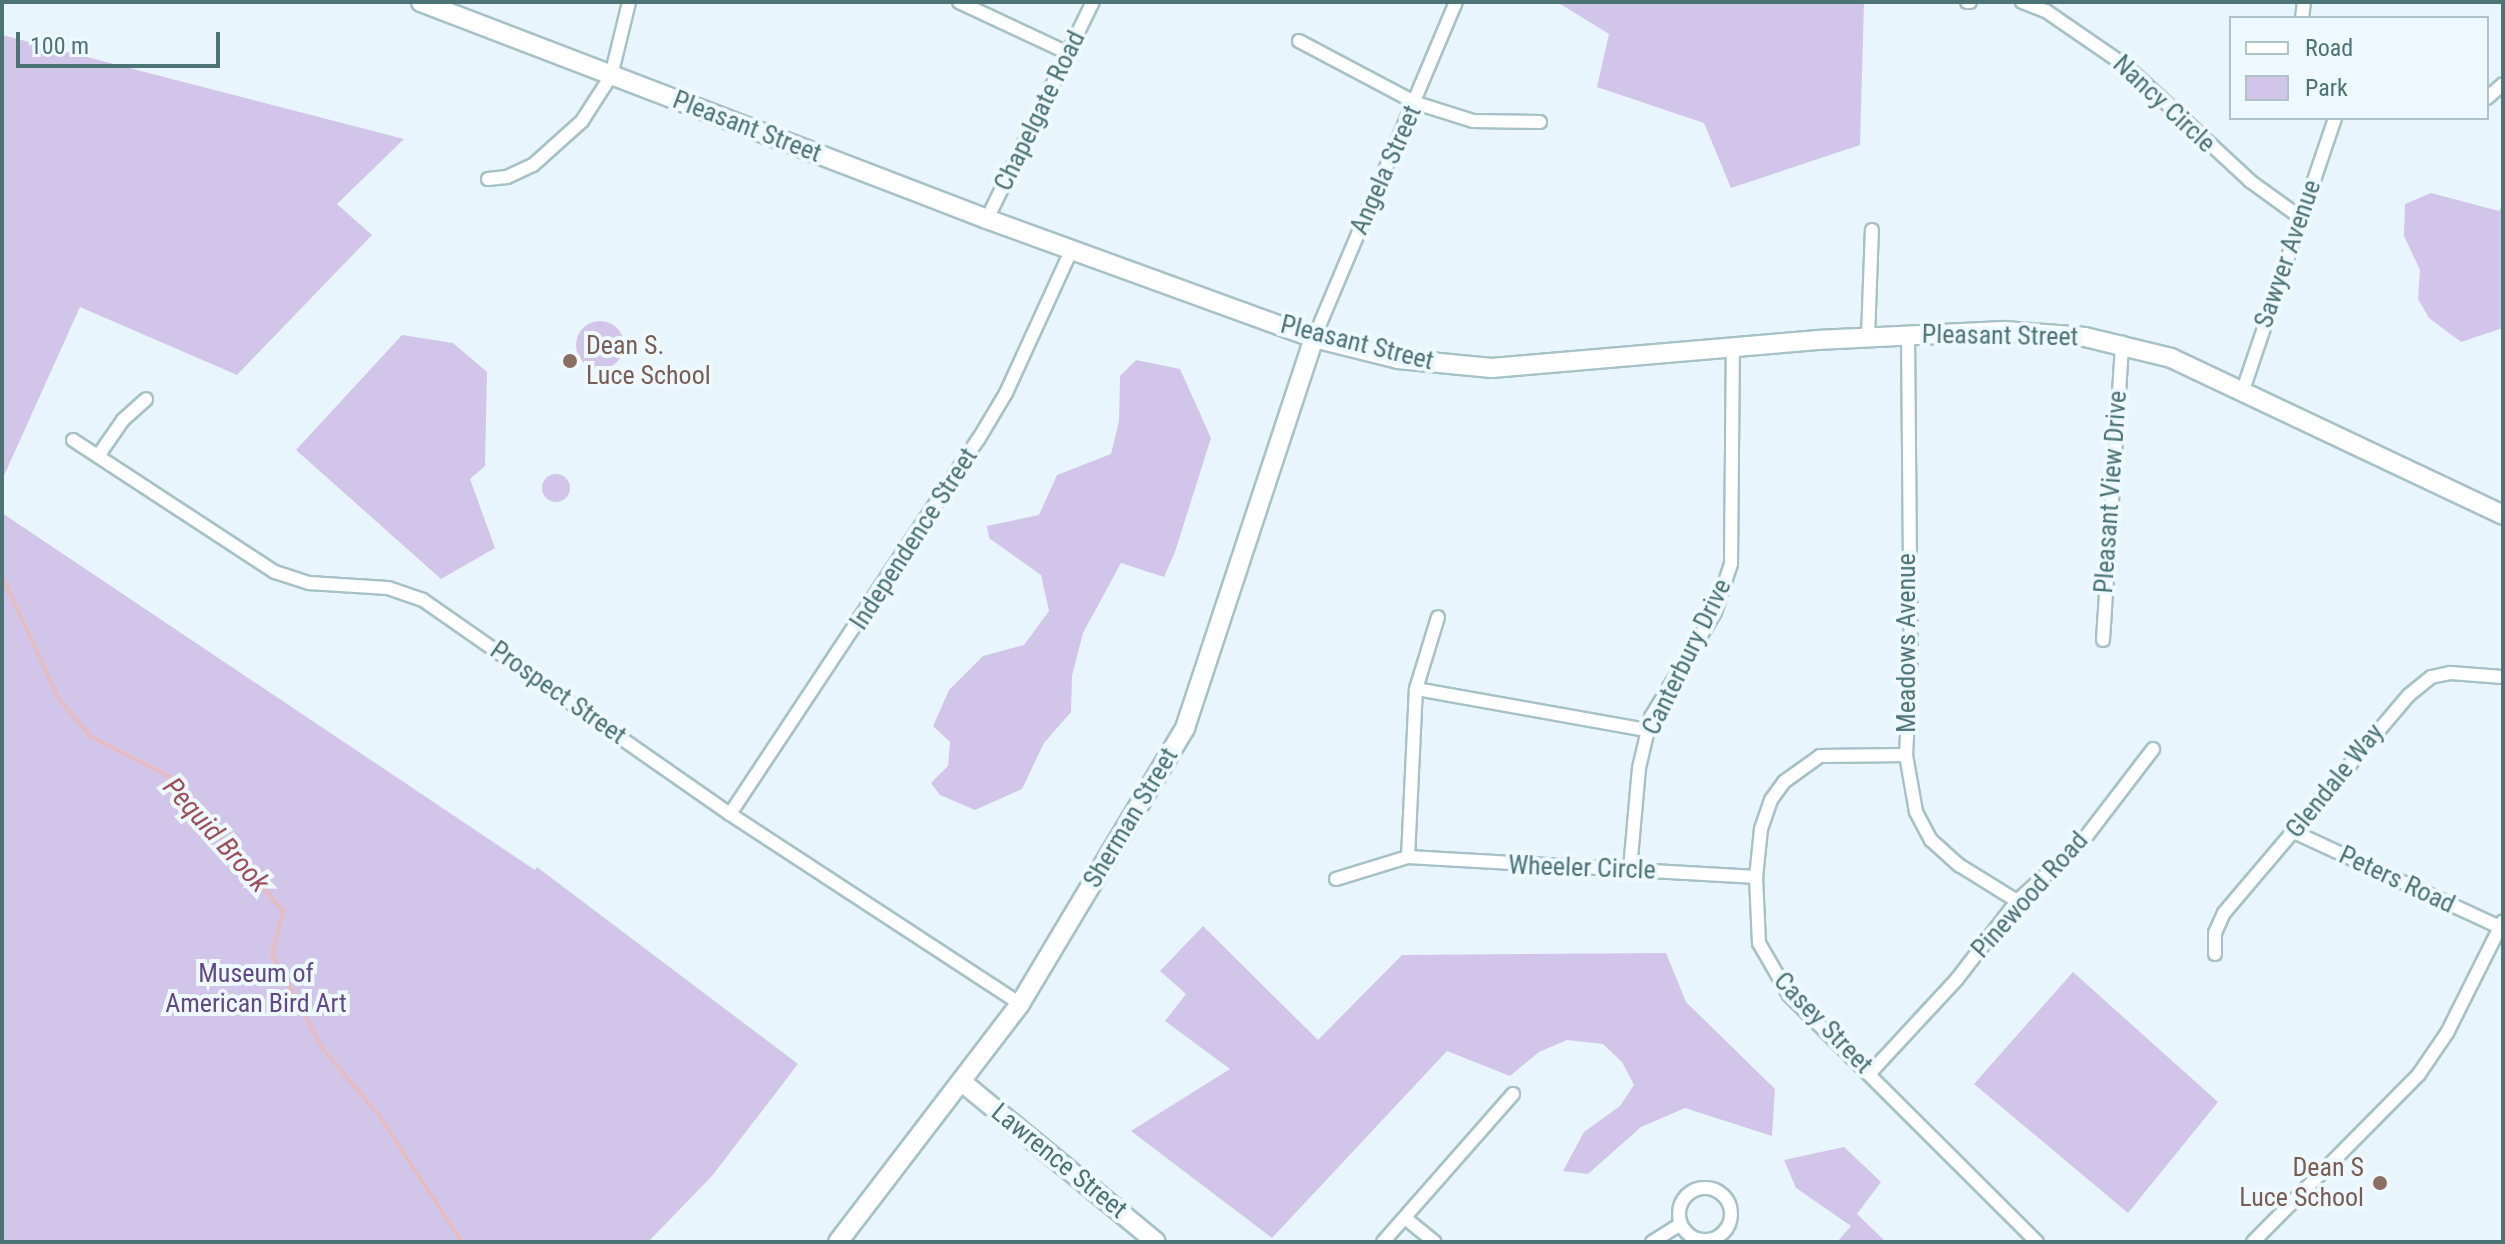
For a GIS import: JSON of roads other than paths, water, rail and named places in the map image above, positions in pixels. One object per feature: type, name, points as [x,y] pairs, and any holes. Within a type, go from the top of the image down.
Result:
[{"type":"main road","name":"Pleasant Street","points":[[421,2],[987,219],[1314,338],[1398,359],[1492,368],[1868,337],[2039,331],[2122,343],[2243,390],[2503,515]]},
{"type":"main road","name":"Sherman Street","points":[[838,1242],[1020,1004],[1185,728],[1314,338]]},
{"type":"main road","name":"Lawrence Street","points":[[962,1082],[1156,1242]]},
{"type":"street","points":[[488,179],[507,177],[533,165],[582,121],[611,76],[629,2]]},
{"type":"street","points":[[959,2],[1068,53]]},
{"type":"street","name":"Chapelgate Road","points":[[987,219],[1093,2]]},
{"type":"street","name":"Angela Street","points":[[1314,338],[1416,103],[1456,2]]},
{"type":"street","name":"Nancy Circle","points":[[2022,2],[2046,11],[2126,66],[2217,153],[2300,217]]},
{"type":"street","points":[[1299,41],[1416,103],[1473,121],[1540,122]]},
{"type":"street","name":"Sawyer Avenue","points":[[2243,390],[2334,120]]},
{"type":"street","points":[[1868,337],[1872,230]]},
{"type":"street","name":"Independence Street","points":[[730,814],[980,437],[1012,382],[1072,249]]},
{"type":"street","name":"Meadows Avenue","points":[[1908,335],[1911,657],[1906,755],[1916,812],[1931,840],[1959,865],[2017,901]]},
{"type":"street","name":"Pleasant View Drive","points":[[2103,640],[2122,343]]},
{"type":"street","name":"Canterbury Drive","points":[[1630,869],[1647,730],[1715,612],[1731,564],[1733,348]]},
{"type":"street","points":[[98,456],[123,420],[146,399]]},
{"type":"street","name":"Prospect Street","points":[[73,440],[275,572],[309,583],[388,588],[423,600],[730,814],[1020,1004]]},
{"type":"street","points":[[1408,857],[1416,689],[1438,617]]},
{"type":"street","name":"Glendale Way","points":[[2215,954],[2215,933],[2224,913],[2384,722],[2431,677],[2473,673],[2503,677]]},
{"type":"street","points":[[1416,689],[1647,730]]},
{"type":"street","name":"Pinewood Road","points":[[1870,1073],[1957,979],[2017,901],[2082,842],[2153,749]]},
{"type":"street","name":"Casey Street","points":[[1906,755],[1820,756],[1784,782],[1771,800],[1761,829],[1756,877],[1759,943],[1769,969],[1789,995],[2037,1242]]},
{"type":"street","name":"Peters Road","points":[[2294,832],[2502,924]]},
{"type":"street","name":"Wheeler Circle","points":[[1336,879],[1408,857],[1549,869],[1630,869],[1756,877]]},
{"type":"street","points":[[2253,1242],[2419,1074],[2447,1033],[2502,924]]},
{"type":"street","points":[[1383,1242],[1513,1094]]},
{"type":"street","points":[[1695,1191],[1718,1192],[1728,1203],[1728,1226],[1716,1238],[1691,1236],[1681,1224],[1683,1201],[1695,1191]]},
{"type":"street","points":[[1405,1218],[1435,1242]]},
{"type":"street","points":[[1652,1242],[1681,1224]]},
{"type":"waterway","name":"Pequid Brook","points":[[2,576],[58,698],[90,736],[168,776],[283,911],[272,954],[323,1049],[380,1117],[462,1242]]},
{"type":"place","name":"Dean S. Luce School","points":[[570,361]]},
{"type":"place","name":"Dean S Luce School","points":[[2380,1183]]},
{"type":"park label","name":"Museum of American Bird Art","points":[[256,989]]}]
